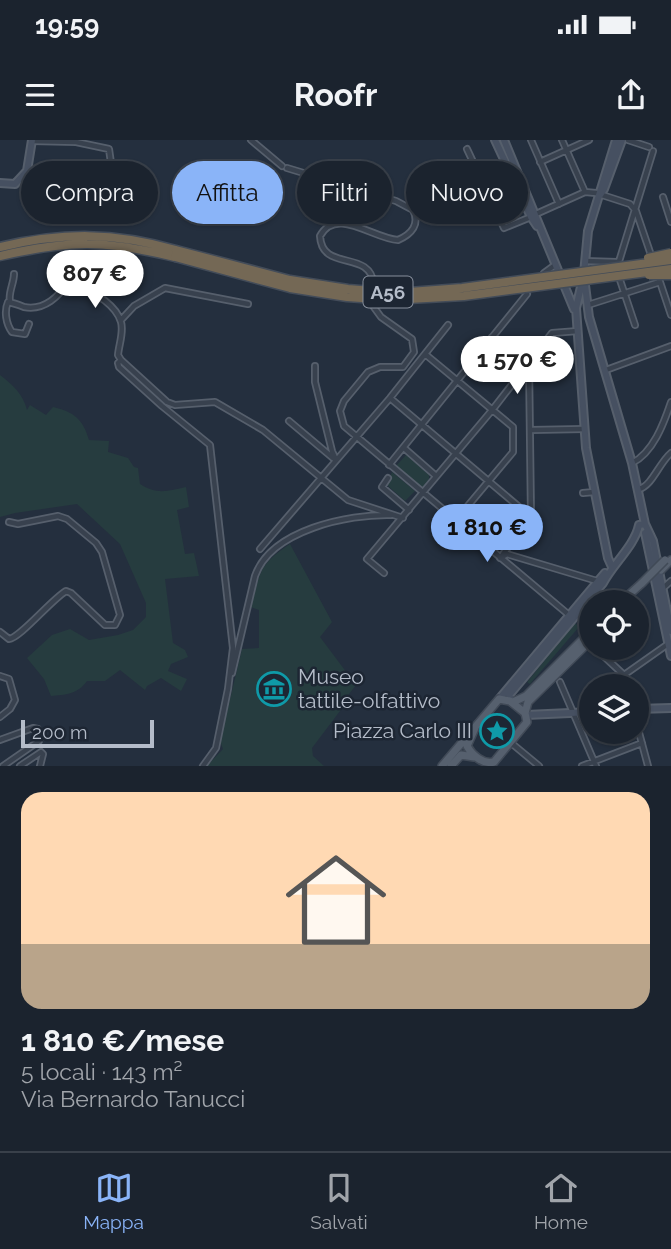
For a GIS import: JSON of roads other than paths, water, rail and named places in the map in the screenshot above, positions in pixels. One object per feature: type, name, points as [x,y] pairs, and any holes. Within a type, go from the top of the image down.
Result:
[{"type":"highway","name":"A56","points":[[0,247],[75,234],[124,238],[290,280],[396,293],[425,292],[604,269],[671,253]]},
{"type":"highway","name":"A56","points":[[0,256],[49,246],[93,243],[175,253]]},
{"type":"highway","points":[[175,253],[290,288],[347,297],[390,300],[454,297],[671,269]]},
{"type":"highway","points":[[604,269],[671,260]]},
{"type":"highway","points":[[622,275],[671,275]]},
{"type":"main road","points":[[0,183],[11,185],[24,176],[32,140]]},
{"type":"main road","points":[[495,140],[540,230],[576,313]]},
{"type":"main road","points":[[505,140],[533,216]]},
{"type":"main road","points":[[600,195],[616,140]]},
{"type":"main road","points":[[622,140],[588,231],[584,274],[589,317],[639,489],[641,532],[648,542],[671,656]]},
{"type":"main road","points":[[442,766],[603,583],[612,567],[594,492],[583,429],[576,301],[584,274]]},
{"type":"main road","points":[[566,293],[589,317]]},
{"type":"main road","points":[[641,532],[648,542]]},
{"type":"main road","points":[[512,702],[509,695],[597,581],[641,532]]},
{"type":"main road","points":[[641,532],[653,541],[671,631]]},
{"type":"main road","points":[[636,590],[661,570],[669,558]]},
{"type":"main road","points":[[638,590],[669,558]]},
{"type":"main road","points":[[512,702],[526,696],[579,643]]},
{"type":"main road","points":[[451,766],[461,755],[481,763],[494,764],[527,722],[528,702],[579,655]]},
{"type":"main road","points":[[500,698],[512,702],[526,714],[579,712]]},
{"type":"main road","points":[[649,709],[671,708]]},
{"type":"main road","points":[[475,728],[467,746],[481,763]]},
{"type":"street","points":[[32,140],[76,142],[109,149],[111,161]]},
{"type":"street","points":[[251,140],[286,168],[396,201],[413,209],[416,216],[414,228],[407,236],[398,240],[348,224],[335,223],[323,230],[320,236],[322,248],[329,255],[366,267],[373,276],[374,285]]},
{"type":"street","points":[[531,140],[559,204]]},
{"type":"street","points":[[562,140],[585,192]]},
{"type":"street","points":[[540,162],[589,140]]},
{"type":"street","points":[[628,140],[651,149],[617,262],[635,326]]},
{"type":"street","points":[[467,149],[503,227],[585,192],[635,207]]},
{"type":"street","points":[[663,197],[671,222]]},
{"type":"street","points":[[635,207],[671,316]]},
{"type":"street","points":[[584,261],[617,262]]},
{"type":"street","points":[[544,273],[555,265]]},
{"type":"street","points":[[10,302],[14,274]]},
{"type":"street","points":[[10,302],[23,306],[44,306],[62,291],[70,280],[106,301],[121,320],[118,355],[121,360],[167,402],[175,405],[215,402],[264,430],[348,500],[402,518]]},
{"type":"street","points":[[588,305],[660,282]]},
{"type":"street","points":[[121,320],[134,306],[165,288],[248,304]]},
{"type":"street","points":[[389,465],[527,295]]},
{"type":"street","points":[[10,302],[6,304],[6,309],[7,324],[12,332],[25,334],[29,324]]},
{"type":"street","points":[[373,306],[381,317],[412,340],[414,352],[403,366],[380,367],[368,372],[344,401],[341,411],[344,426],[571,617]]},
{"type":"street","points":[[260,549],[390,398],[448,325]]},
{"type":"street","points":[[384,573],[367,559],[493,409],[552,333],[578,331]]},
{"type":"street","points":[[492,338],[528,363]]},
{"type":"street","points":[[606,370],[671,346]]},
{"type":"street","points":[[425,354],[513,427],[513,452],[456,520]]},
{"type":"street","points":[[121,360],[119,366],[210,446],[233,648],[228,689]]},
{"type":"street","points":[[500,558],[531,517],[528,363]]},
{"type":"street","points":[[315,366],[315,382],[331,451],[337,460]]},
{"type":"street","points":[[390,398],[531,517]]},
{"type":"street","points":[[632,463],[641,458],[656,436],[671,402]]},
{"type":"street","points":[[289,421],[337,460]]},
{"type":"street","points":[[531,430],[583,429]]},
{"type":"street","points":[[404,448],[436,476]]},
{"type":"street","points":[[639,489],[648,485],[658,467],[671,453]]},
{"type":"street","points":[[388,478],[382,487],[409,510]]},
{"type":"street","points":[[583,493],[594,492]]},
{"type":"street","points":[[203,766],[215,751],[259,565],[269,553],[290,539],[333,521],[368,515],[391,515]]},
{"type":"street","points":[[0,632],[9,639],[16,638],[35,616],[63,592],[69,592],[103,624],[111,626],[118,621],[119,611],[104,556],[98,546],[63,517],[20,524],[9,522]]},
{"type":"street","points":[[500,558],[507,554],[597,581]]},
{"type":"street","points":[[662,589],[671,581]]},
{"type":"street","points":[[662,589],[671,587]]},
{"type":"street","points":[[625,674],[668,643]]},
{"type":"street","points":[[609,660],[623,674]]},
{"type":"street","points":[[0,676],[9,678],[15,700],[10,709],[0,717]]},
{"type":"street","points":[[560,682],[595,764]]},
{"type":"street","points":[[0,740],[33,728],[38,729],[41,735],[39,741],[3,766]]},
{"type":"street","points":[[510,742],[540,766]]},
{"type":"street","points":[[582,766],[595,764],[640,744]]},
{"type":"street","points":[[642,744],[648,766]]},
{"type":"street","points":[[20,766],[41,752],[43,754],[40,766]]},
{"type":"place","name":"Museo tattile-olfattivo","points":[[274,689]]},
{"type":"place","name":"Piazza Carlo III","points":[[497,731]]}]
